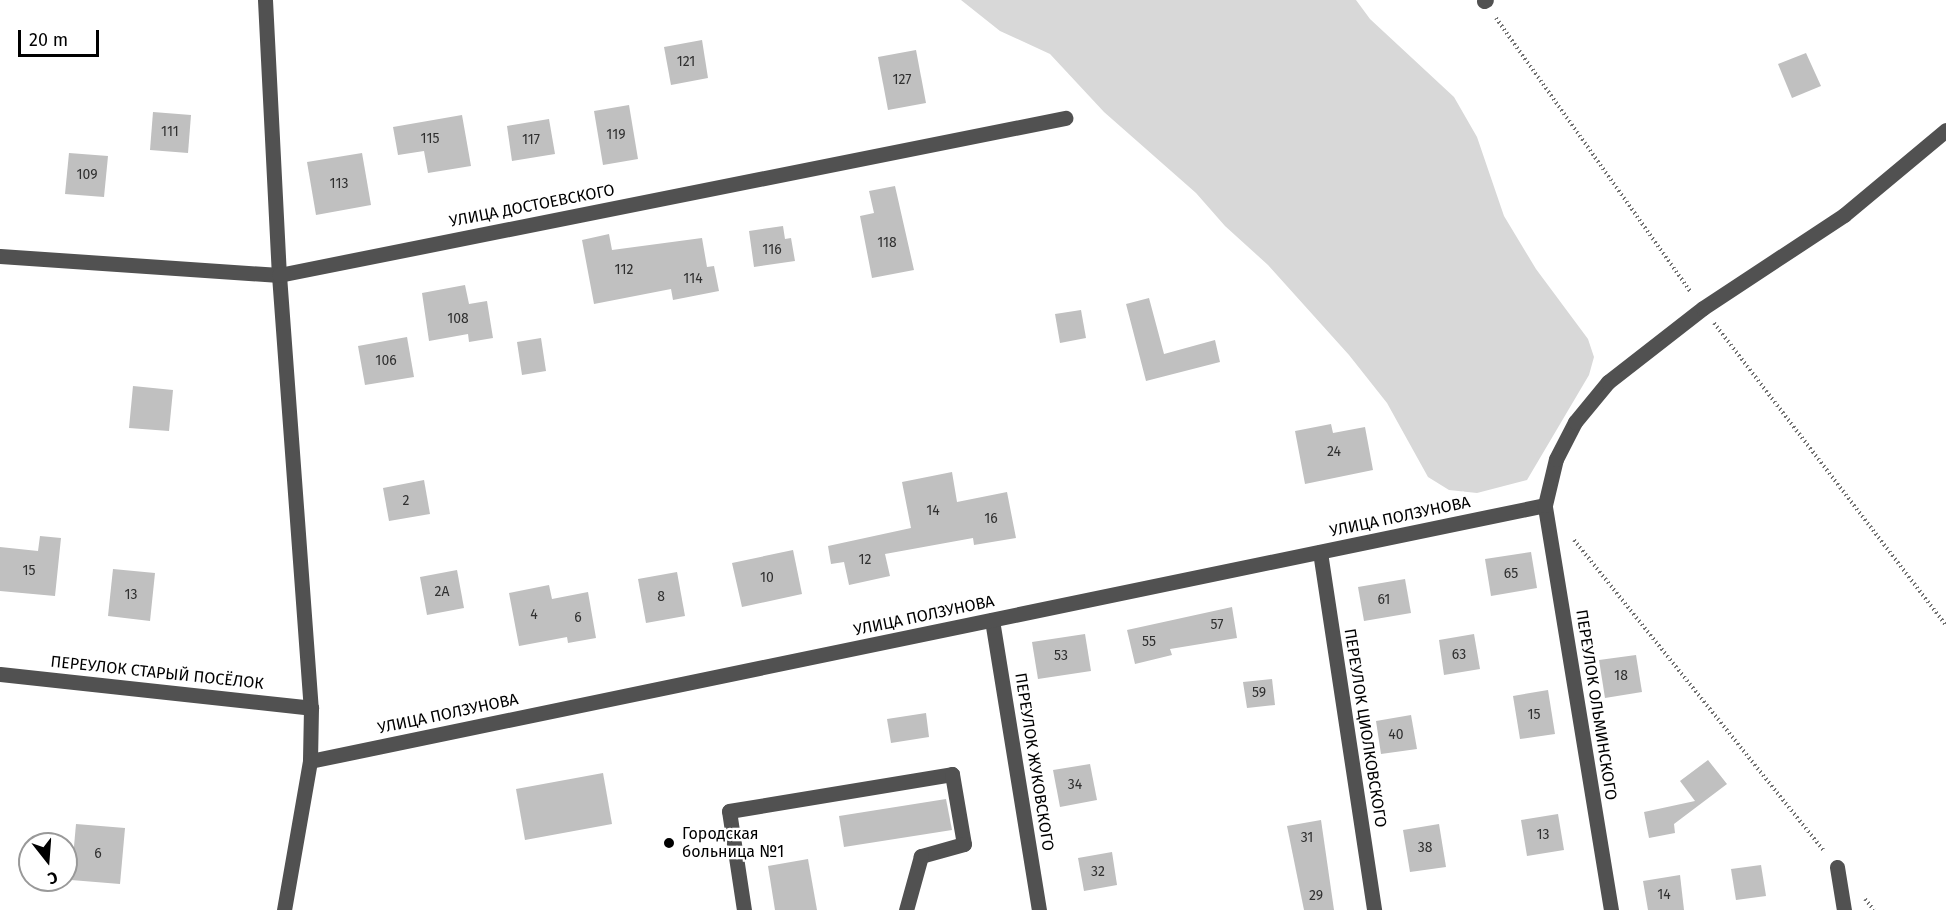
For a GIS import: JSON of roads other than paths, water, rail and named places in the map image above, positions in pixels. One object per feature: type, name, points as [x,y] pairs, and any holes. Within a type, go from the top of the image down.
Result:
[{"type":"street","points":[[265,0],[279,275],[311,708],[310,761],[284,910]]},
{"type":"street","name":"УЛИЦА ДОСТОЕВСКОГО","points":[[0,256],[279,275],[1065,118]]},
{"type":"street","points":[[1545,505],[1556,459],[1575,422],[1608,382],[1702,308],[1844,215],[1946,130]]},
{"type":"street","name":"УЛИЦА ПОЛЗУНОВА","points":[[310,761],[1545,505]]},
{"type":"street","name":"ПЕРЕУЛОК ОЛЬМИНСКОГО","points":[[1545,505],[1611,910]]},
{"type":"street","name":"ПЕРЕУЛОК ЦИОЛКОВСКОГО","points":[[1320,552],[1374,910]]},
{"type":"street","name":"ПЕРЕУЛОК ЖУКОВСКОГО","points":[[992,620],[1039,910]]},
{"type":"street","name":"ПЕРЕУЛОК СТАРЫЙ ПОСЁЛОК","points":[[0,674],[311,708]]},
{"type":"street","points":[[744,910],[729,811],[952,774],[964,844],[921,856],[906,910]]},
{"type":"street","points":[[1836,867],[1844,910]]},
{"type":"place","name":"Городская больница №1","points":[[669,843]]}]
